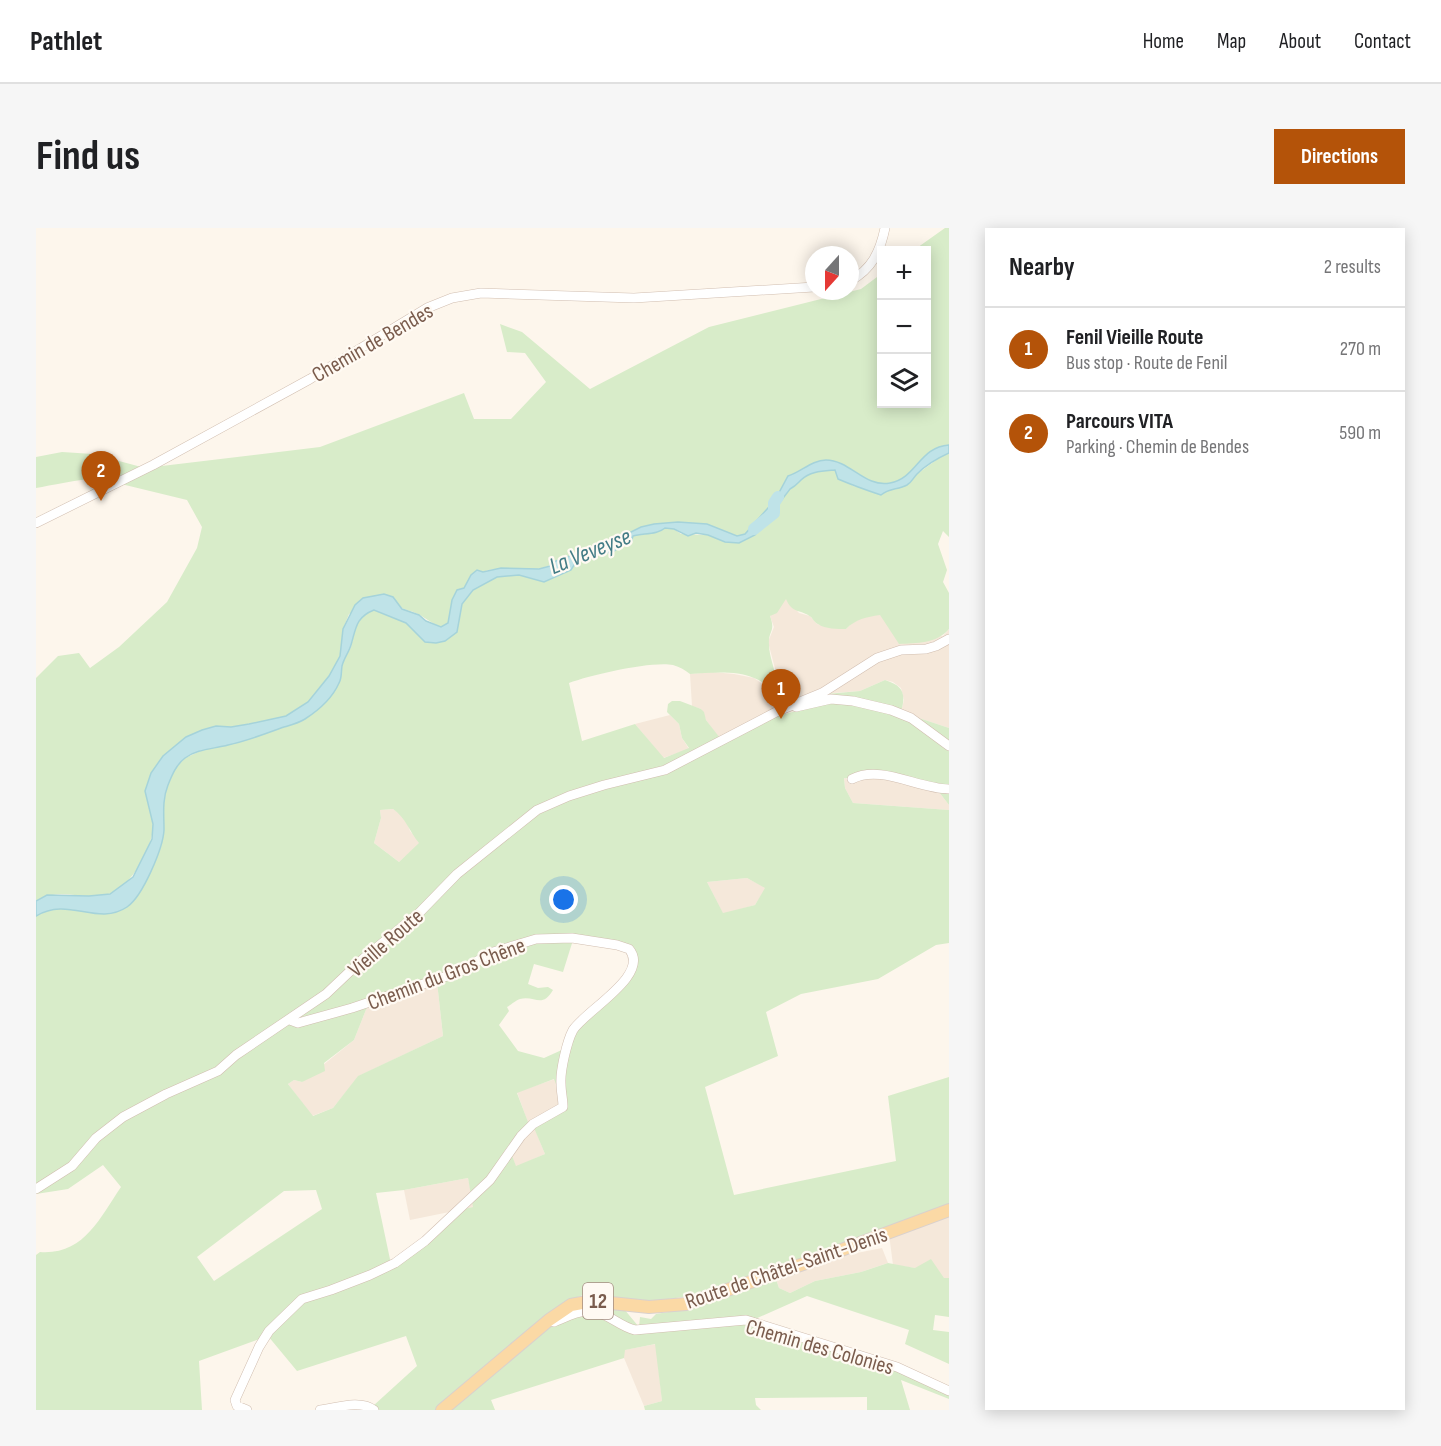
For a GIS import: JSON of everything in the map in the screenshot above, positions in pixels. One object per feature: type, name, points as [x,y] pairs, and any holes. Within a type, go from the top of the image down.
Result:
[{"type":"main road","name":"Route de Châtel-Saint-Denis","points":[[442,1410],[549,1320],[571,1305],[591,1301],[649,1307],[686,1304],[949,1210]]},
{"type":"street","points":[[859,276],[873,263],[884,232]]},
{"type":"street","name":"Chemin de Bendes","points":[[36,523],[153,465],[310,379],[427,308],[452,298],[481,294],[634,298],[805,288]]},
{"type":"street","points":[[778,711],[822,693],[877,658],[901,650],[926,649],[949,639]]},
{"type":"street","points":[[778,711],[831,699],[853,701],[911,717],[949,746]]},
{"type":"street","name":"Vieille Route","points":[[36,1189],[72,1166],[96,1138],[123,1117],[166,1094],[218,1071],[233,1058],[335,987],[364,958],[424,909],[457,874],[530,815],[569,796],[616,781],[665,770],[778,711]]},
{"type":"street","points":[[852,779],[873,773],[934,789],[949,789]]},
{"type":"street","name":"Chemin du Gros Chêne","points":[[247,1410],[237,1406],[235,1400],[259,1347],[269,1331],[302,1299],[370,1275],[395,1263],[425,1241],[490,1180],[521,1136],[533,1124],[563,1107],[561,1077],[572,1033],[584,1018],[624,982],[634,967],[635,960],[629,949],[617,945],[564,937],[536,939],[493,952],[452,974],[352,1008],[298,1023],[290,1020]]},
{"type":"street","name":"Chemin des Colonies","points":[[549,1320],[554,1322],[580,1312],[593,1311],[624,1328],[635,1330],[746,1320],[897,1367],[949,1391]]},
{"type":"street","points":[[320,1410],[358,1404],[374,1410]]},
{"type":"shaded area","points":[[786,598],[799,613],[810,616],[817,624],[846,629],[853,622],[880,614],[943,636],[949,629],[949,728],[901,712],[904,700],[901,688],[885,680],[860,691],[834,693],[800,710],[719,738],[701,709],[692,706],[690,674],[713,672],[734,674],[754,678],[767,687],[777,676],[768,642],[774,627],[770,616]]},
{"type":"shaded area","points":[[670,715],[679,724],[682,738],[689,749],[663,758],[635,724]]},
{"type":"shaded area","points":[[873,773],[939,792],[949,805],[949,810],[853,803],[845,788],[844,777],[847,779]]},
{"type":"shaded area","points":[[393,809],[402,815],[410,831],[420,843],[399,862],[374,843],[381,818],[380,810]]},
{"type":"shaded area","points":[[747,878],[766,888],[755,905],[723,914],[707,882]]},
{"type":"shaded area","points":[[437,982],[443,1036],[359,1076],[333,1108],[312,1116],[288,1084],[294,1080],[302,1082],[354,1040],[371,997]]},
{"type":"shaded area","points":[[555,1079],[566,1109],[528,1123],[517,1092]]},
{"type":"shaded area","points":[[534,1127],[545,1154],[516,1167],[511,1153]]},
{"type":"shaded area","points":[[468,1178],[474,1207],[410,1220],[404,1190]]},
{"type":"shaded area","points":[[949,1214],[949,1278],[915,1268],[893,1265],[889,1234]]},
{"type":"shaded area","points":[[882,1248],[888,1263],[861,1272],[815,1281],[790,1293],[779,1288],[776,1279],[819,1266],[837,1257]]},
{"type":"shaded area","points":[[656,1344],[662,1401],[644,1406],[624,1358],[624,1350]]},
{"type":"green space","points":[[945,228],[949,228],[949,445],[930,452],[906,477],[896,482],[873,482],[814,463],[788,476],[775,500],[745,534],[737,536],[707,524],[678,522],[641,527],[617,539],[543,568],[496,569],[471,575],[464,588],[452,600],[448,623],[441,627],[402,608],[392,597],[349,614],[343,629],[340,656],[329,676],[308,702],[286,716],[231,727],[216,726],[186,737],[163,756],[145,791],[153,822],[152,836],[139,866],[125,884],[109,894],[100,896],[64,894],[36,901],[36,678],[58,656],[79,653],[90,668],[119,647],[167,602],[197,548],[202,527],[187,500],[109,480],[89,479],[36,488],[36,457],[62,452],[93,454],[145,468],[320,447],[464,393],[474,419],[511,419],[546,382],[525,353],[507,352],[500,324],[522,332],[590,389],[709,327],[817,300],[859,300],[859,290],[877,277],[877,408],[931,408],[931,246],[920,246]]},
{"type":"green space","points":[[949,453],[949,537],[943,531],[938,544],[947,570],[943,582],[949,593],[949,629],[938,638],[926,642],[899,644],[880,615],[861,619],[846,629],[824,627],[811,617],[791,607],[786,599],[777,613],[770,616],[772,628],[769,649],[776,687],[747,675],[690,674],[676,666],[663,664],[591,676],[569,683],[582,741],[635,724],[664,758],[689,748],[682,738],[679,724],[667,712],[668,704],[672,701],[680,701],[701,709],[706,720],[720,738],[770,718],[800,710],[826,694],[860,691],[885,680],[902,691],[901,712],[949,728],[949,805],[939,792],[873,773],[852,779],[844,778],[845,788],[853,803],[949,810],[949,943],[936,945],[878,979],[801,994],[766,1012],[778,1056],[705,1087],[734,1195],[896,1161],[888,1096],[949,1077],[949,1204],[857,1240],[698,1295],[646,1302],[583,1295],[561,1304],[438,1410],[378,1410],[373,1406],[417,1366],[406,1336],[297,1371],[268,1336],[199,1361],[202,1410],[36,1410],[36,1255],[40,1252],[68,1248],[89,1233],[121,1187],[103,1165],[68,1189],[36,1194],[36,916],[53,909],[85,910],[128,906],[164,831],[162,809],[166,788],[174,770],[185,758],[205,749],[228,745],[302,721],[340,681],[342,664],[351,647],[356,624],[364,614],[374,610],[406,623],[425,642],[445,641],[457,632],[462,604],[473,590],[497,577],[519,575],[528,577],[576,562],[590,555],[613,552],[622,545],[631,543],[632,536],[654,533],[665,528],[674,529],[681,534],[708,535],[725,542],[755,535],[790,489],[808,475],[835,470],[853,486],[874,492],[896,489],[909,484],[917,474]],"holes":[[[393,809],[419,843],[399,862],[374,843],[381,818],[380,810]],[[747,878],[765,888],[755,905],[723,913],[707,882]],[[573,940],[627,951],[631,964],[620,981],[570,1032],[564,1049],[544,1058],[518,1051],[499,1025],[509,1011],[507,1007],[515,1001],[525,998],[542,1000],[553,990],[528,984],[534,964],[563,972]],[[437,982],[443,1036],[358,1076],[333,1108],[313,1116],[288,1084],[294,1080],[302,1082],[325,1071],[324,1063],[354,1040],[371,997]],[[554,1079],[566,1109],[528,1122],[517,1093]],[[534,1128],[545,1154],[516,1166],[511,1153]],[[468,1178],[473,1207],[454,1211],[391,1264],[376,1193]],[[316,1190],[322,1209],[214,1281],[197,1257],[284,1191]]]},
{"type":"green space","points":[[931,1259],[944,1278],[949,1278],[949,1317],[935,1315],[933,1330],[949,1332],[949,1364],[905,1344],[909,1330],[807,1296],[755,1319],[949,1387],[949,1399],[901,1380],[910,1410],[867,1410],[867,1397],[755,1398],[756,1405],[761,1410],[645,1410],[644,1406],[662,1401],[655,1344],[625,1350],[624,1358],[491,1400],[495,1410],[449,1410],[567,1312],[588,1306],[624,1309],[639,1327],[640,1317],[651,1319],[656,1314],[702,1304],[776,1279],[779,1288],[790,1293],[815,1281],[861,1272],[888,1263],[915,1268]]},
{"type":"water","points":[[949,445],[949,453],[924,468],[909,484],[881,495],[838,479],[835,470],[808,475],[790,489],[755,535],[739,543],[725,542],[696,533],[688,536],[674,529],[665,528],[654,533],[633,536],[631,543],[622,545],[613,552],[590,555],[576,562],[571,570],[544,582],[519,575],[497,577],[473,590],[462,604],[457,632],[445,641],[425,642],[406,623],[374,610],[368,613],[358,624],[336,689],[315,712],[300,722],[256,737],[195,753],[179,764],[166,791],[163,838],[156,859],[139,893],[127,907],[105,914],[60,909],[36,916],[36,901],[47,895],[110,894],[133,877],[152,839],[153,824],[145,791],[151,773],[163,756],[186,737],[202,730],[216,726],[231,727],[249,724],[286,716],[308,702],[329,676],[340,656],[343,629],[355,605],[363,598],[384,594],[393,597],[402,609],[441,627],[448,623],[452,600],[457,590],[464,588],[471,575],[477,570],[483,572],[501,568],[539,569],[617,539],[641,527],[654,524],[678,522],[707,524],[737,536],[745,534],[775,500],[788,476],[816,462],[835,461],[873,482],[890,483],[906,475],[931,451]]},
{"type":"waterway","name":"La Veveyse","points":[[754,529],[774,513],[774,503],[778,497]]},
{"type":"place","name":"Parcours VITA","points":[[101,501]]},
{"type":"place","name":"Fenil Vieille Route","points":[[781,719]]}]
